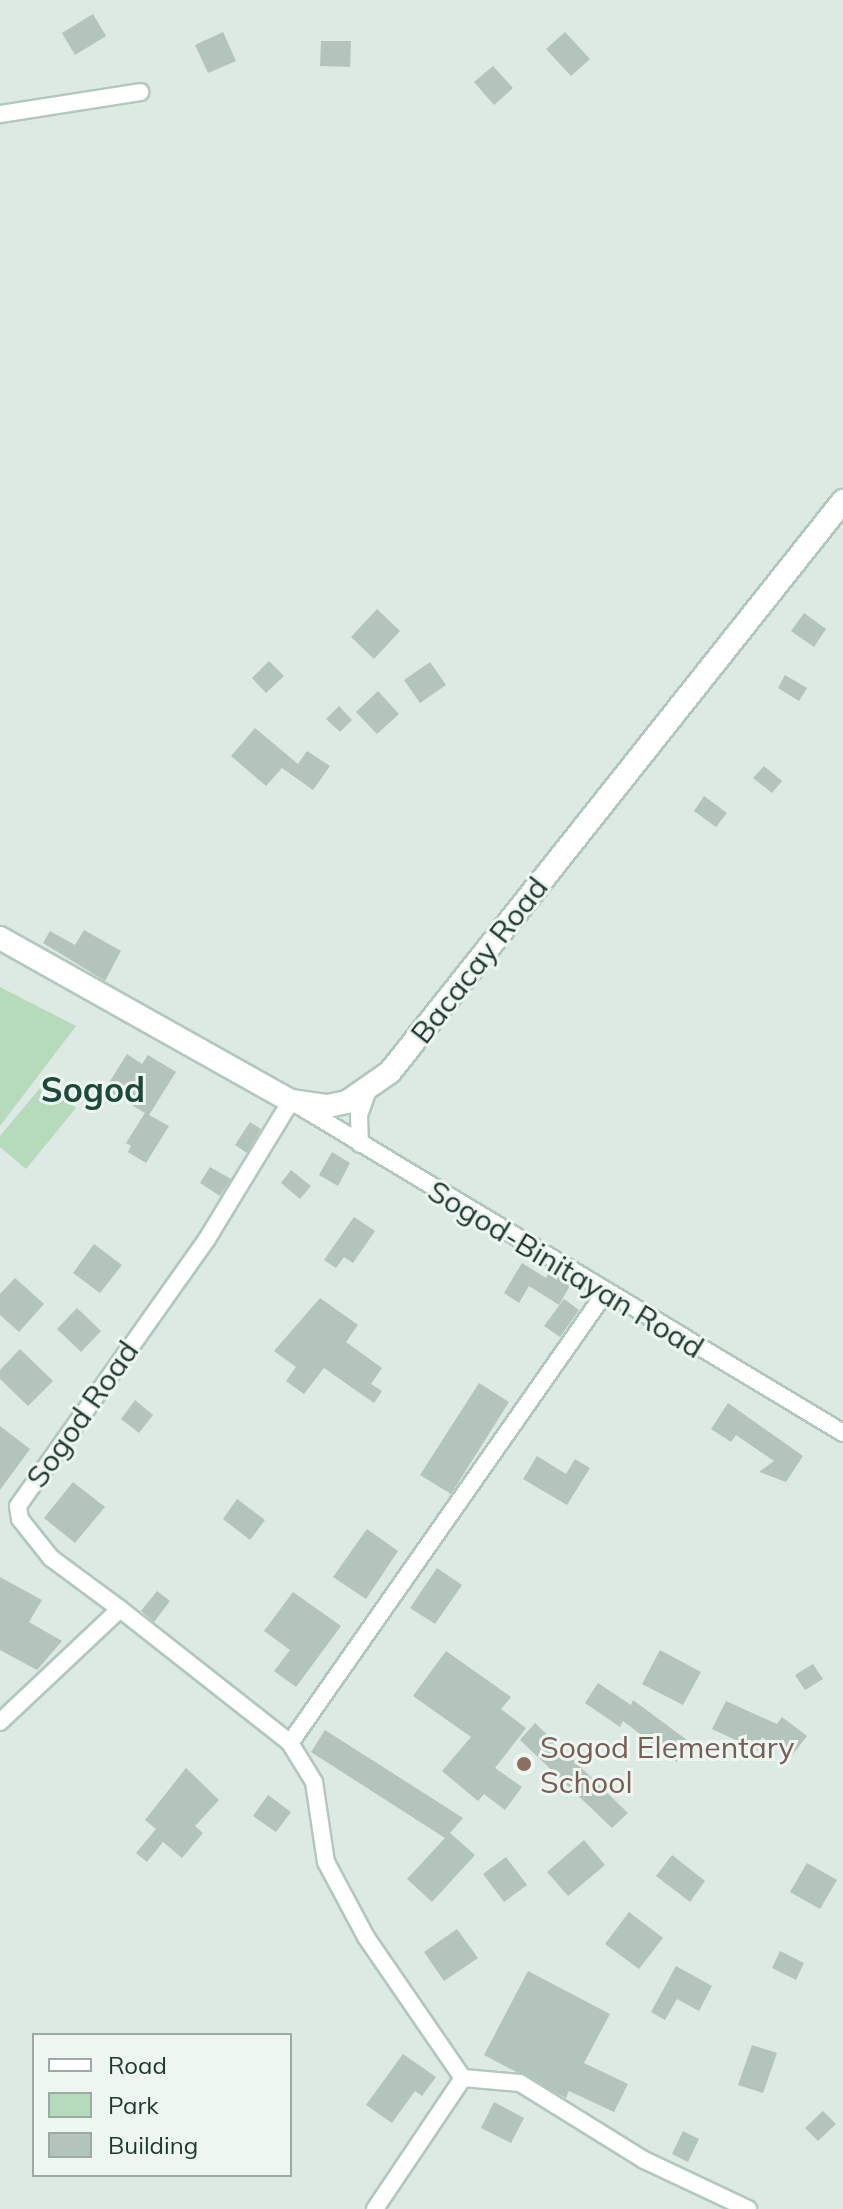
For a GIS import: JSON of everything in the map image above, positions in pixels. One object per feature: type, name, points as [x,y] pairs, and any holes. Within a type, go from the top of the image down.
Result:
[{"type":"main road","name":"Bacacay Road","points":[[0,938],[291,1101],[328,1106],[368,1090],[390,1072],[843,501]]},
{"type":"street","points":[[0,114],[140,92]]},
{"type":"street","points":[[360,1144],[359,1115],[368,1090]]},
{"type":"street","name":"Sogod-Binitayan Road","points":[[291,1101],[605,1293],[843,1433]]},
{"type":"street","name":"Sogod Road","points":[[120,1609],[51,1558],[20,1519],[18,1506],[207,1239],[291,1101]]},
{"type":"street","points":[[290,1743],[605,1293]]},
{"type":"street","points":[[0,1722],[120,1609],[290,1743],[314,1782],[326,1862],[366,1937],[463,2078]]},
{"type":"street","points":[[375,2209],[463,2078]]},
{"type":"street","points":[[463,2078],[520,2083],[644,2160],[748,2209]]},
{"type":"green space","points":[[0,987],[76,1026],[0,1126]]},
{"type":"green space","points":[[45,1082],[76,1108],[26,1169],[0,1147],[0,1136]]},
{"type":"building","points":[[93,14],[106,36],[75,55],[62,33]]},
{"type":"building","points":[[223,32],[236,61],[208,73],[195,45]]},
{"type":"building","points":[[565,32],[590,59],[571,76],[546,49]]},
{"type":"building","points":[[321,41],[351,41],[350,67],[320,66]]},
{"type":"building","points":[[493,66],[513,88],[494,105],[474,82]]},
{"type":"building","points":[[377,609],[400,631],[374,659],[351,637]]},
{"type":"building","points":[[804,613],[826,629],[814,647],[791,631]]},
{"type":"building","points":[[269,661],[284,676],[266,693],[252,678]]},
{"type":"building","points":[[430,662],[446,685],[420,703],[404,680]]},
{"type":"building","points":[[785,675],[807,688],[799,701],[778,688]]},
{"type":"building","points":[[378,691],[399,714],[377,734],[356,712]]},
{"type":"building","points":[[339,706],[352,720],[340,732],[326,719]]},
{"type":"building","points":[[255,728],[298,764],[307,751],[330,766],[313,790],[282,768],[266,786],[231,756]]},
{"type":"building","points":[[764,766],[782,781],[772,793],[753,778]]},
{"type":"building","points":[[704,796],[727,813],[716,827],[694,811]]},
{"type":"building","points":[[84,930],[121,951],[105,981],[43,943],[50,931],[75,945]]},
{"type":"building","points":[[127,1054],[142,1064],[148,1055],[176,1072],[149,1115],[169,1126],[146,1163],[128,1152],[131,1146],[126,1143],[145,1113],[105,1089]]},
{"type":"building","points":[[250,1122],[261,1129],[247,1153],[235,1145]]},
{"type":"building","points":[[332,1152],[350,1163],[338,1186],[319,1175]]},
{"type":"building","points":[[210,1167],[231,1179],[220,1196],[200,1183]]},
{"type":"building","points":[[291,1170],[311,1186],[300,1199],[281,1183]]},
{"type":"building","points":[[354,1217],[375,1231],[353,1263],[344,1257],[336,1268],[324,1260]]},
{"type":"building","points":[[94,1244],[122,1265],[100,1293],[73,1273]]},
{"type":"building","points":[[522,1263],[546,1278],[550,1271],[571,1284],[559,1305],[529,1286],[519,1303],[504,1293]]},
{"type":"building","points":[[15,1278],[44,1304],[19,1332],[0,1315],[0,1294]]},
{"type":"building","points":[[320,1298],[358,1325],[346,1342],[382,1368],[371,1384],[382,1391],[374,1403],[324,1368],[304,1394],[286,1381],[296,1367],[274,1351]]},
{"type":"building","points":[[564,1299],[579,1310],[560,1337],[544,1326]]},
{"type":"building","points":[[77,1308],[101,1331],[81,1352],[57,1329]]},
{"type":"building","points":[[20,1349],[53,1381],[28,1406],[0,1379],[0,1370]]},
{"type":"building","points":[[479,1383],[509,1402],[451,1494],[420,1475]]},
{"type":"building","points":[[135,1400],[153,1415],[139,1433],[121,1419]]},
{"type":"building","points":[[728,1403],[803,1456],[786,1482],[759,1472],[774,1461],[736,1435],[731,1442],[711,1429]]},
{"type":"building","points":[[0,1426],[30,1449],[0,1490]]},
{"type":"building","points":[[537,1456],[566,1474],[575,1459],[590,1468],[567,1505],[523,1479]]},
{"type":"building","points":[[73,1482],[105,1507],[75,1543],[44,1518]]},
{"type":"building","points":[[237,1499],[265,1520],[250,1540],[223,1519]]},
{"type":"building","points":[[367,1529],[398,1551],[366,1599],[333,1577]]},
{"type":"building","points":[[437,1568],[462,1585],[435,1624],[410,1608]]},
{"type":"building","points":[[0,1577],[42,1600],[29,1622],[62,1641],[37,1670],[0,1650]]},
{"type":"building","points":[[157,1591],[170,1601],[154,1622],[141,1611]]},
{"type":"building","points":[[293,1592],[341,1626],[296,1687],[274,1671],[290,1650],[264,1631]]},
{"type":"building","points":[[660,1650],[701,1672],[683,1705],[642,1684]]},
{"type":"building","points":[[446,1651],[511,1697],[501,1709],[526,1728],[495,1768],[522,1787],[505,1810],[484,1794],[478,1801],[442,1771],[471,1737],[413,1696]]},
{"type":"building","points":[[813,1664],[823,1679],[805,1690],[795,1675]]},
{"type":"building","points":[[598,1683],[631,1705],[633,1700],[691,1743],[677,1762],[623,1721],[620,1727],[585,1703]]},
{"type":"building","points":[[726,1701],[777,1724],[782,1717],[807,1736],[790,1758],[762,1737],[757,1750],[712,1729]]},
{"type":"building","points":[[535,1723],[628,1813],[612,1828],[520,1740]]},
{"type":"building","points":[[325,1730],[463,1818],[450,1833],[475,1855],[432,1902],[407,1879],[445,1838],[311,1752]]},
{"type":"building","points":[[186,1768],[219,1800],[195,1826],[203,1833],[182,1858],[163,1842],[147,1862],[136,1853],[156,1829],[145,1820]]},
{"type":"building","points":[[268,1795],[291,1812],[276,1832],[253,1816]]},
{"type":"building","points":[[584,1840],[605,1865],[568,1896],[547,1872]]},
{"type":"building","points":[[672,1855],[705,1881],[690,1902],[656,1876]]},
{"type":"building","points":[[506,1857],[527,1885],[504,1902],[483,1874]]},
{"type":"building","points":[[807,1863],[837,1880],[820,1909],[790,1892]]},
{"type":"building","points":[[629,1912],[663,1938],[639,1969],[605,1944]]},
{"type":"building","points":[[457,1929],[478,1958],[444,1981],[424,1952]]},
{"type":"building","points":[[780,1951],[804,1963],[796,1980],[772,1968]]},
{"type":"building","points":[[676,1966],[712,1986],[699,2011],[677,1999],[665,2020],[651,2012]]},
{"type":"building","points":[[528,1971],[610,2014],[584,2063],[628,2084],[614,2112],[569,2091],[566,2098],[484,2055]]},
{"type":"building","points":[[752,2045],[777,2053],[763,2093],[738,2085]]},
{"type":"building","points":[[403,2054],[436,2077],[422,2096],[415,2091],[392,2123],[366,2105]]},
{"type":"building","points":[[494,2102],[524,2118],[511,2143],[481,2128]]},
{"type":"building","points":[[823,2111],[836,2124],[818,2141],[805,2128]]},
{"type":"building","points":[[683,2131],[699,2139],[688,2162],[672,2154]]},
{"type":"place","name":"Sogod Elementary School","points":[[524,1764]]},
{"type":"district","name":"Sogod","points":[[93,1090]]}]
